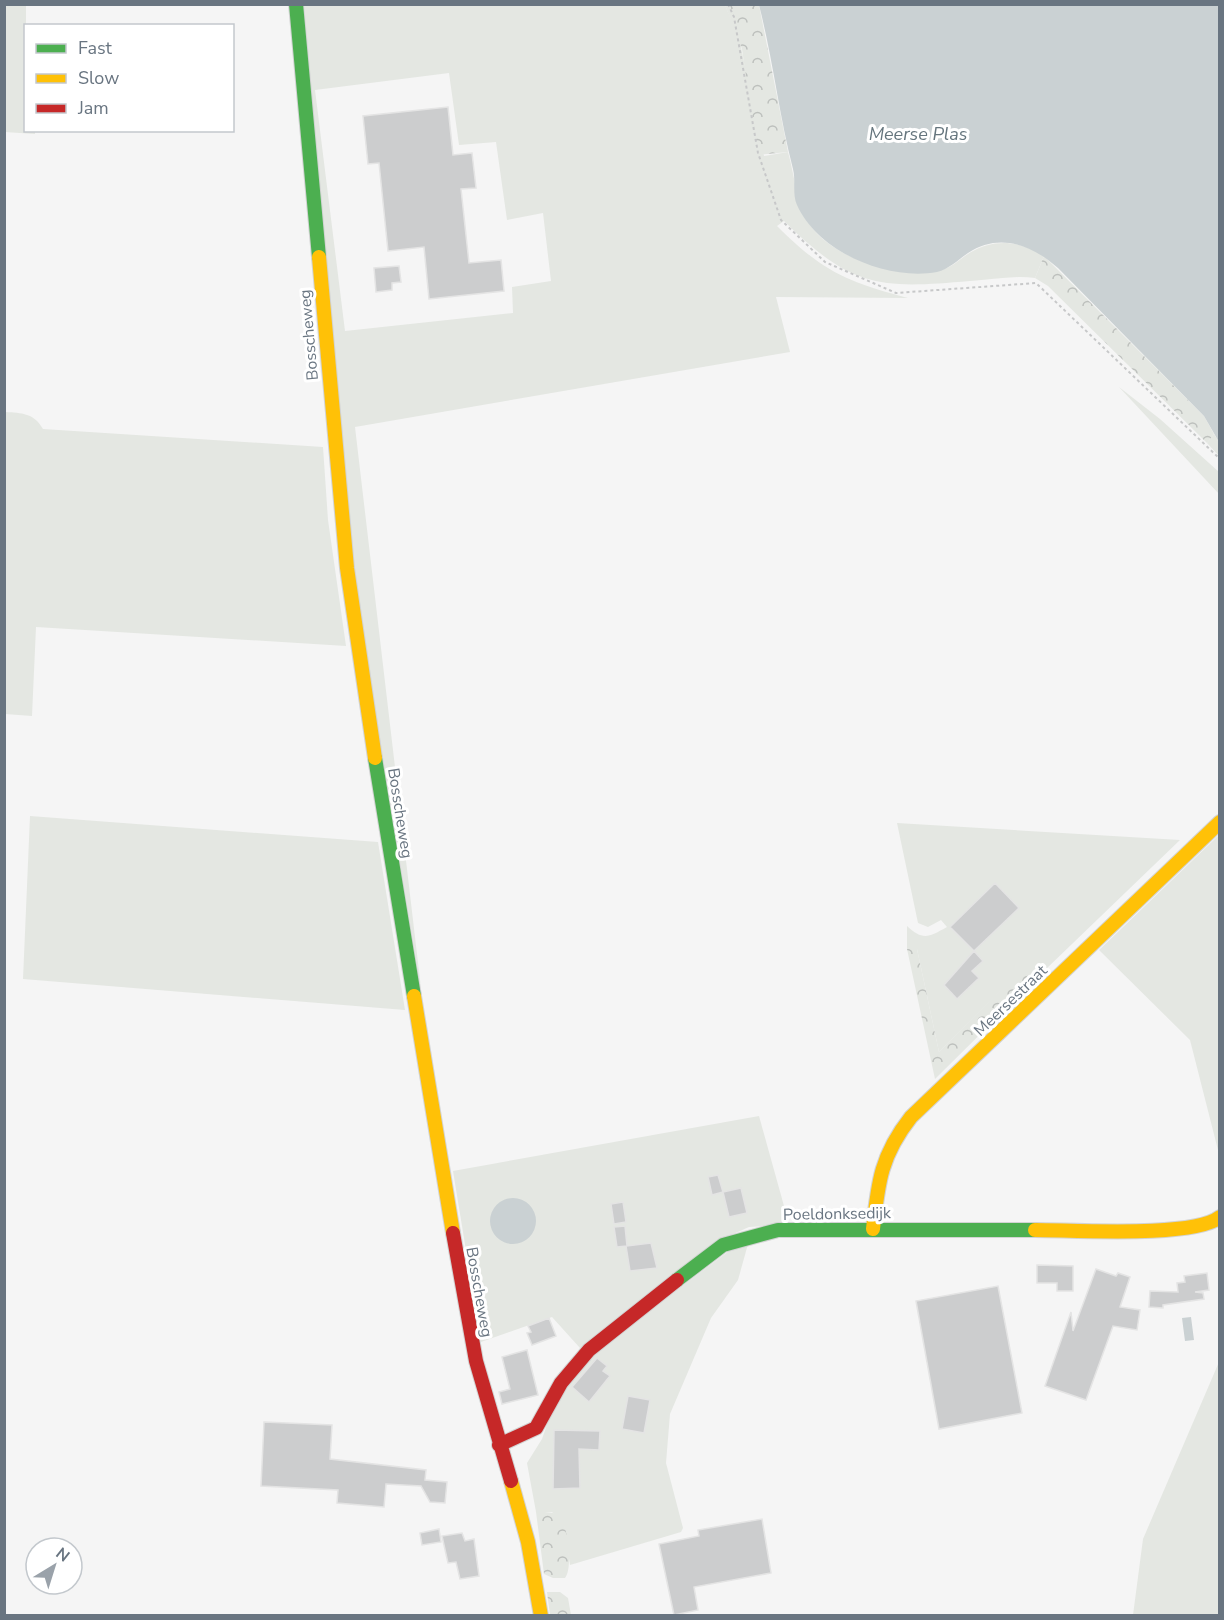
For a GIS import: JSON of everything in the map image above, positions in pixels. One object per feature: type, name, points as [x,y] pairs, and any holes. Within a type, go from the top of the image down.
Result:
[{"type":"street","name":"Bosscheweg","points":[[296,4],[347,568],[364,692],[468,1324],[486,1407],[528,1541],[541,1616]]},
{"type":"street","name":"Meersestraat","points":[[873,1229],[881,1163],[886,1150],[905,1124],[1220,822]]},
{"type":"street","name":"Poeldonksedijk","points":[[499,1445],[536,1428],[561,1383],[589,1350],[723,1245],[778,1230],[1172,1230],[1214,1222],[1220,1217]]},
{"type":"path","points":[[728,4],[734,17],[758,153],[781,220],[825,262],[896,293],[1036,283],[1220,459]]},
{"type":"green space","points":[[4,5],[26,5],[24,132],[35,132],[35,134],[5,132]]},
{"type":"green space","points":[[304,5],[725,5],[739,38],[764,156],[788,152],[802,208],[811,226],[822,238],[853,258],[891,270],[911,272],[944,269],[980,248],[999,243],[1018,244],[1044,256],[1035,278],[1011,277],[939,283],[889,283],[849,272],[829,260],[784,221],[777,226],[808,254],[836,273],[908,298],[776,297],[790,352],[355,427],[421,988],[353,578]],"holes":[[[449,73],[459,145],[496,142],[507,220],[543,213],[551,281],[512,287],[513,313],[345,331],[315,90]]]},
{"type":"green space","points":[[725,5],[759,5],[788,152],[758,155],[742,49]]},
{"type":"green space","points":[[1044,256],[1204,416],[1214,434],[1207,443],[1048,286],[1035,278]]},
{"type":"green space","points":[[1119,387],[1160,419],[1219,472],[1219,494]]},
{"type":"green space","points":[[5,412],[32,417],[43,429],[323,447],[328,520],[346,646],[36,627],[32,716],[5,714]]},
{"type":"green space","points":[[1214,434],[1219,442],[1219,456],[1207,443]]},
{"type":"green space","points":[[30,816],[378,842],[405,1010],[23,979]]},
{"type":"green space","points":[[897,823],[1180,840],[1045,970],[1033,959],[939,1052],[917,949],[907,949],[907,926],[922,936],[947,927],[941,920],[928,927],[918,923]]},
{"type":"green space","points":[[1219,835],[1219,1154],[1190,1040],[1099,950]]},
{"type":"green space","points":[[907,949],[917,949],[939,1052],[1033,958],[1045,970],[935,1079]]},
{"type":"green space","points":[[759,1116],[789,1224],[749,1227],[713,1243],[580,1348],[552,1317],[481,1342],[453,1171]]},
{"type":"green space","points":[[748,1244],[738,1280],[711,1318],[670,1414],[666,1463],[683,1528],[681,1532],[570,1565],[564,1526],[552,1512],[536,1512],[527,1463],[542,1439],[550,1416],[578,1369],[597,1350],[729,1251]]},
{"type":"green space","points":[[1219,1362],[1219,1615],[1133,1615],[1143,1539]]},
{"type":"green space","points":[[536,1512],[555,1514],[563,1522],[569,1557],[565,1578],[553,1578],[544,1574]]},
{"type":"green space","points":[[547,1592],[560,1592],[568,1598],[571,1615],[550,1615]]},
{"type":"water","name":"Meerse Plas","points":[[759,5],[1219,5],[1219,442],[1204,416],[1058,268],[1037,253],[1015,244],[991,243],[968,253],[941,271],[917,274],[897,272],[856,260],[821,237],[807,222],[797,205],[793,169]]},
{"type":"water","points":[[513,1198],[529,1205],[536,1221],[529,1237],[513,1244],[497,1237],[490,1221],[497,1205]]},
{"type":"water","points":[[1191,1317],[1194,1340],[1185,1341],[1182,1318]]},
{"type":"building","points":[[448,107],[453,155],[472,153],[476,188],[461,189],[469,263],[501,260],[504,291],[429,299],[424,247],[388,251],[379,163],[368,164],[363,116]]},
{"type":"building","points":[[399,266],[401,282],[392,283],[392,290],[376,292],[374,268]]},
{"type":"building","points":[[995,883],[1019,908],[974,951],[950,927]]},
{"type":"building","points":[[974,951],[983,961],[972,971],[979,978],[957,999],[944,985]]},
{"type":"building","points":[[718,1175],[723,1192],[712,1195],[708,1177]]},
{"type":"building","points":[[741,1188],[747,1213],[729,1217],[723,1192]]},
{"type":"building","points":[[623,1202],[626,1222],[614,1224],[611,1204]]},
{"type":"building","points":[[625,1226],[627,1246],[651,1243],[657,1268],[630,1271],[626,1246],[617,1247],[614,1227]]},
{"type":"building","points":[[1037,1265],[1073,1266],[1073,1291],[1057,1291],[1057,1283],[1037,1283]]},
{"type":"building","points":[[1096,1269],[1116,1276],[1118,1273],[1130,1277],[1120,1307],[1140,1310],[1137,1330],[1113,1326],[1086,1400],[1045,1386],[1071,1312],[1073,1331]]},
{"type":"building","points":[[1207,1273],[1209,1290],[1195,1292],[1203,1293],[1204,1299],[1163,1305],[1163,1308],[1149,1307],[1150,1291],[1178,1292],[1177,1283],[1185,1282],[1184,1276]]},
{"type":"building","points":[[998,1286],[1022,1413],[939,1429],[916,1301]]},
{"type":"building","points":[[549,1318],[556,1336],[532,1345],[527,1333],[531,1332],[528,1326]]},
{"type":"building","points":[[527,1350],[538,1395],[502,1404],[499,1392],[510,1389],[502,1357]]},
{"type":"building","points":[[597,1358],[607,1366],[603,1371],[610,1376],[589,1402],[572,1387]]},
{"type":"building","points":[[628,1396],[650,1400],[644,1433],[622,1429]]},
{"type":"building","points":[[264,1422],[332,1425],[330,1459],[426,1470],[425,1480],[447,1482],[445,1503],[430,1502],[421,1486],[386,1484],[384,1507],[337,1503],[338,1490],[261,1486]]},
{"type":"building","points":[[554,1430],[600,1431],[599,1450],[579,1449],[580,1488],[553,1489]]},
{"type":"building","points":[[762,1519],[771,1573],[694,1587],[698,1610],[674,1615],[659,1544],[699,1536],[698,1530]]},
{"type":"building","points":[[439,1529],[441,1542],[422,1545],[420,1533]]},
{"type":"building","points":[[462,1533],[465,1541],[474,1539],[479,1576],[460,1579],[456,1562],[448,1563],[442,1536]]},
{"type":"traffic: fast","points":[[296,4],[319,257]]},
{"type":"traffic: fast","points":[[375,758],[414,996]]},
{"type":"traffic: fast","points":[[677,1280],[723,1245],[778,1230],[1035,1230]]},
{"type":"traffic: slow","points":[[319,257],[347,568],[375,758]]},
{"type":"traffic: slow","points":[[873,1229],[879,1183],[887,1157],[911,1117],[1220,822]]},
{"type":"traffic: slow","points":[[414,996],[453,1233]]},
{"type":"traffic: slow","points":[[1035,1230],[1160,1230],[1206,1224],[1220,1217]]},
{"type":"traffic: slow","points":[[511,1481],[528,1542],[541,1616]]},
{"type":"traffic: jam","points":[[453,1233],[476,1361],[511,1481]]},
{"type":"traffic: jam","points":[[499,1445],[536,1428],[561,1383],[589,1350],[677,1280]]}]
